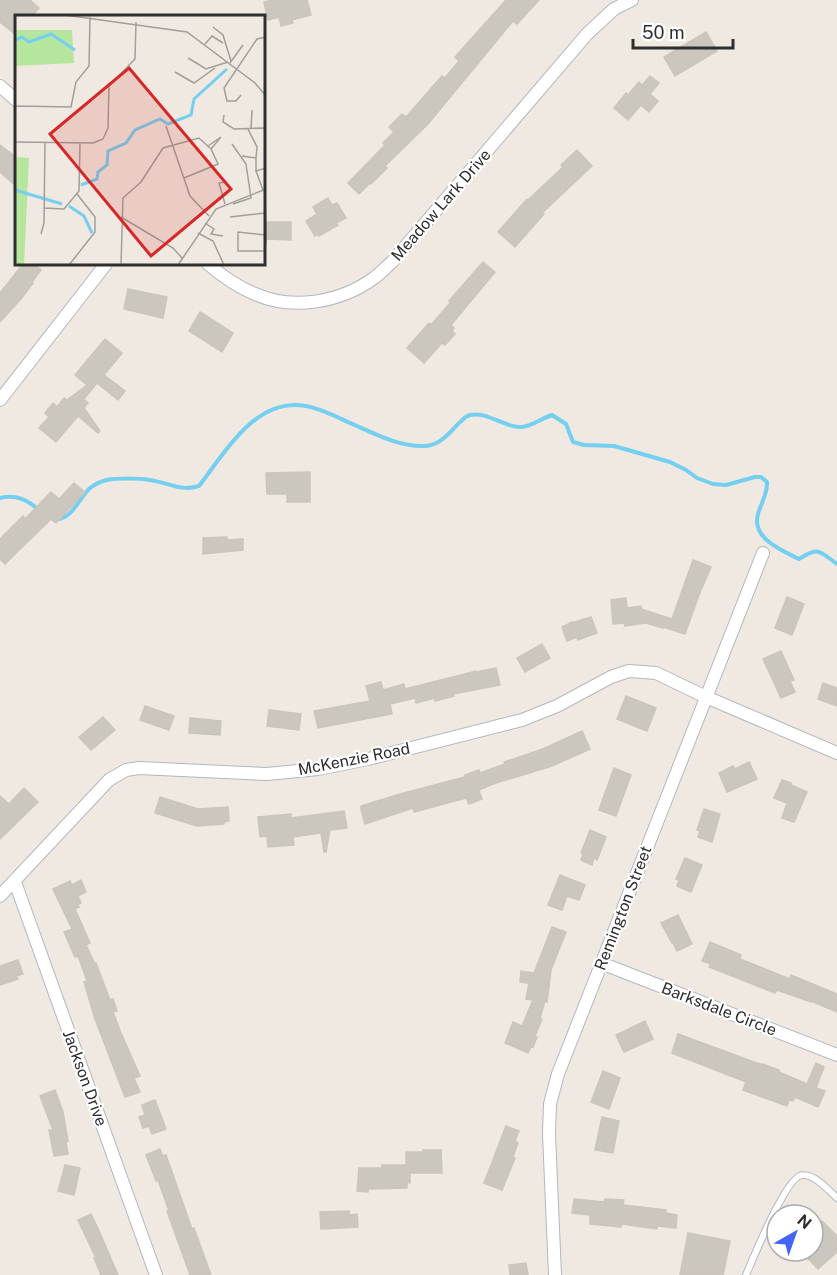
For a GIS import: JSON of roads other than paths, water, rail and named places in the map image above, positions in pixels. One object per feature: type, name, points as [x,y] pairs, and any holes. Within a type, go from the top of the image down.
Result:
[{"type":"street","name":"Meadow Lark Drive","points":[[210,266],[222,276],[255,295],[279,301],[305,303],[329,299],[353,291],[375,278],[392,262],[587,34],[614,9],[632,0]]},
{"type":"street","points":[[0,86],[15,99]]},
{"type":"street","points":[[0,400],[104,266]]},
{"type":"street","name":"Remington Street","points":[[555,1275],[549,1134],[550,1104],[558,1074],[763,553]]},
{"type":"street","name":"McKenzie Road","points":[[0,896],[109,780],[126,770],[139,768],[267,774],[318,770],[522,720],[557,706],[611,677],[630,671],[656,673],[706,697]]},
{"type":"street","points":[[706,697],[837,753]]},
{"type":"street","name":"Jackson Drive","points":[[15,882],[156,1275]]},
{"type":"street","name":"Barksdale Circle","points":[[602,963],[837,1055]]},
{"type":"lane","points":[[746,1275],[773,1214],[796,1177],[803,1175],[811,1177],[837,1198]]},
{"type":"waterway","points":[[57,519],[71,512],[90,488],[107,480],[140,479],[186,488],[199,486],[240,433],[266,412],[281,407],[297,405],[313,408],[388,439],[422,446],[438,442],[470,415],[483,415],[515,427],[530,425],[552,415],[566,424],[573,442],[584,445],[614,446],[670,462],[697,478],[713,484],[726,485],[761,477],[767,482],[757,522],[763,536],[776,547],[799,559],[815,551],[837,564]]},
{"type":"waterway","points":[[0,498],[22,499],[40,511]]}]
